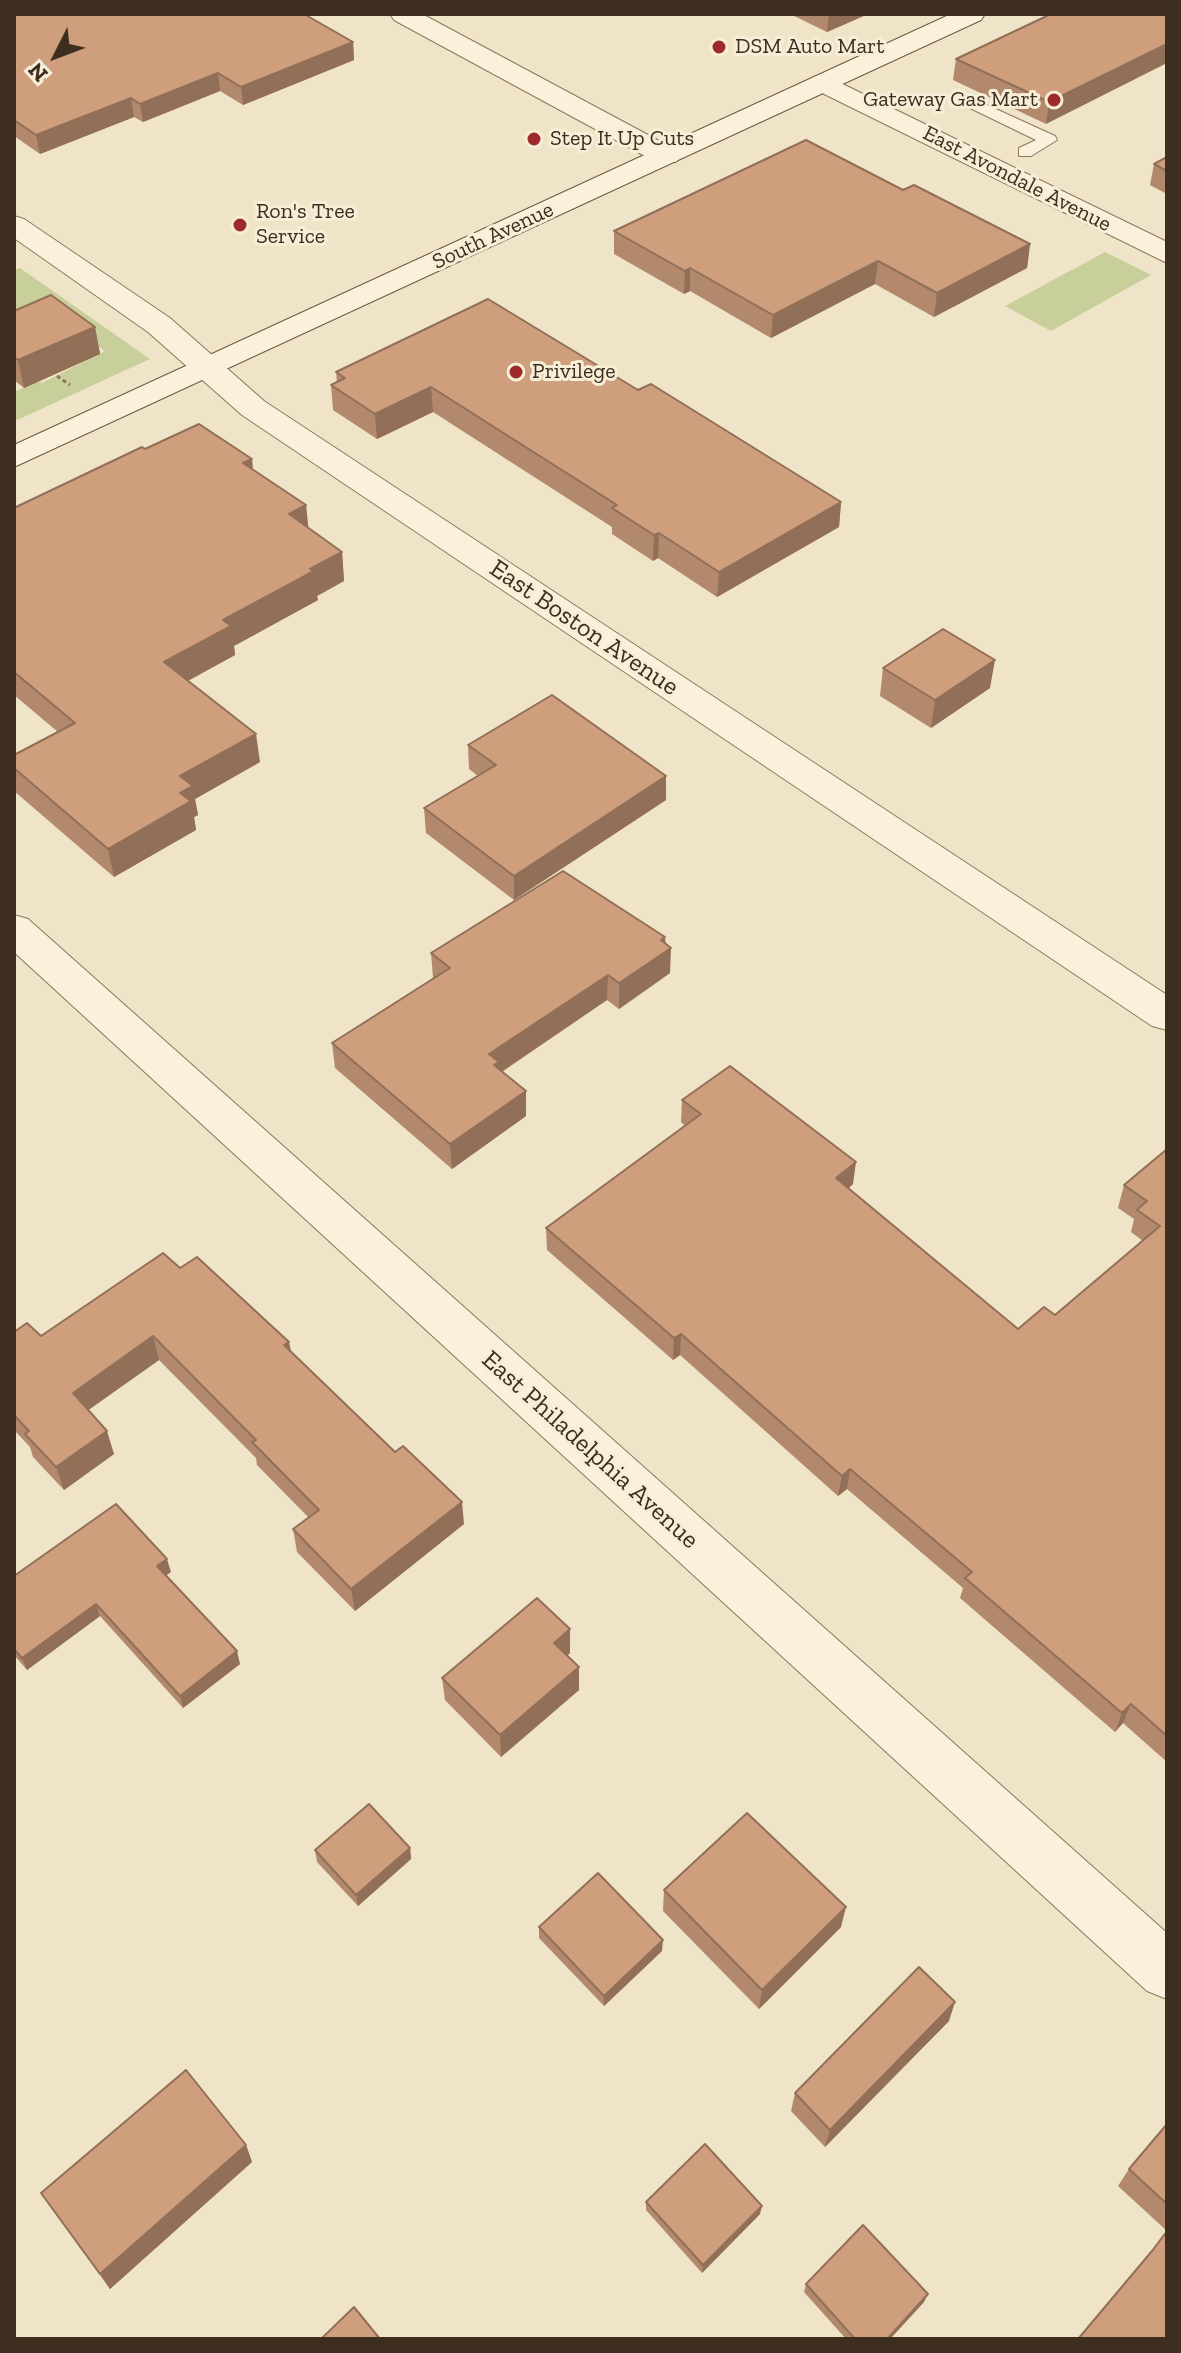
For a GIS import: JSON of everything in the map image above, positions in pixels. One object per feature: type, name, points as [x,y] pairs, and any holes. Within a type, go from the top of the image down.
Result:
[{"type":"street","points":[[403,14],[666,156]]},
{"type":"street","name":"South Avenue","points":[[14,457],[972,14]]},
{"type":"street","name":"East Avondale Avenue","points":[[824,83],[1167,254]]},
{"type":"street","name":"East Boston Avenue","points":[[14,225],[159,325],[253,408],[1167,1015]]},
{"type":"street","name":"East Philadelphia Avenue","points":[[14,929],[1167,1971]]},
{"type":"lane","points":[[976,105],[1049,140],[1025,152]]},
{"type":"green space","points":[[1105,252],[1151,275],[1051,331],[1005,306]]},
{"type":"green space","points":[[20,268],[150,359],[17,420],[14,417],[14,392],[39,381],[42,383],[105,351],[69,326],[14,341],[14,270]]},
{"type":"building","points":[[14,14],[304,14],[353,42],[241,87],[218,73],[140,104],[131,98],[36,135],[14,120]]},
{"type":"building","points":[[1051,14],[1167,14],[1167,44],[1049,102],[956,59]]},
{"type":"building","points":[[806,140],[903,190],[914,185],[1030,244],[937,293],[878,261],[773,315],[690,268],[685,271],[614,231]]},
{"type":"building","points":[[1167,157],[1167,171],[1154,164]]},
{"type":"building","points":[[51,295],[95,327],[18,360],[14,357],[14,311]]},
{"type":"building","points":[[488,299],[638,390],[651,384],[841,502],[719,572],[659,533],[654,535],[612,508],[617,505],[431,387],[375,414],[331,385],[345,378],[336,372]]},
{"type":"building","points":[[199,424],[252,459],[243,463],[306,505],[289,514],[342,552],[310,569],[314,571],[223,620],[231,626],[164,662],[256,734],[180,776],[193,786],[180,793],[191,801],[108,849],[14,768],[14,755],[75,723],[14,672],[14,508],[142,447],[145,449]]},
{"type":"building","points":[[943,629],[995,660],[935,700],[883,668]]},
{"type":"building","points":[[552,695],[666,776],[514,876],[424,808],[496,765],[468,745]]},
{"type":"building","points":[[563,871],[665,937],[661,940],[671,948],[619,983],[608,975],[489,1054],[499,1062],[494,1065],[526,1091],[450,1144],[332,1043],[450,968],[431,953]]},
{"type":"building","points":[[730,1066],[856,1162],[836,1178],[1018,1329],[1044,1307],[1055,1315],[1160,1226],[1137,1210],[1147,1201],[1124,1185],[1167,1149],[1167,1736],[1131,1704],[1122,1713],[965,1578],[972,1572],[850,1469],[842,1476],[681,1334],[674,1338],[546,1228],[701,1114],[682,1100]]},
{"type":"building","points":[[163,1253],[180,1268],[197,1257],[289,1342],[284,1345],[395,1452],[403,1446],[462,1502],[351,1589],[293,1529],[319,1510],[252,1442],[256,1440],[153,1336],[73,1393],[107,1431],[56,1467],[25,1434],[29,1431],[14,1415],[14,1332],[27,1323],[41,1336]]},
{"type":"building","points":[[116,1504],[167,1559],[157,1566],[237,1651],[180,1696],[96,1604],[22,1658],[14,1649],[14,1576]]},
{"type":"building","points":[[537,1598],[570,1629],[554,1643],[579,1667],[500,1735],[442,1678]]},
{"type":"building","points":[[369,1804],[410,1848],[356,1895],[315,1850]]},
{"type":"building","points":[[747,1813],[846,1907],[762,1990],[664,1890]]},
{"type":"building","points":[[598,1873],[663,1940],[604,1996],[539,1927]]},
{"type":"building","points":[[919,1967],[955,2002],[830,2130],[795,2093]]},
{"type":"building","points":[[186,2070],[246,2145],[100,2274],[41,2193]]},
{"type":"building","points":[[1167,2124],[1167,2204],[1129,2169]]},
{"type":"building","points":[[705,2144],[762,2206],[703,2265],[646,2202]]},
{"type":"building","points":[[863,2225],[928,2294],[887,2339],[855,2339],[806,2284]]},
{"type":"building","points":[[1167,2231],[1167,2339],[1078,2339],[1152,2251]]},
{"type":"building","points":[[354,2307],[380,2339],[321,2339]]},
{"type":"place","name":"DSM Auto Mart","points":[[719,47]]},
{"type":"place","name":"Gateway Gas Mart","points":[[1054,100]]},
{"type":"place","name":"Step It Up Cuts","points":[[534,139]]},
{"type":"place","name":"Ron's Tree Service","points":[[240,225]]},
{"type":"place","name":"Privilege","points":[[516,372]]}]
